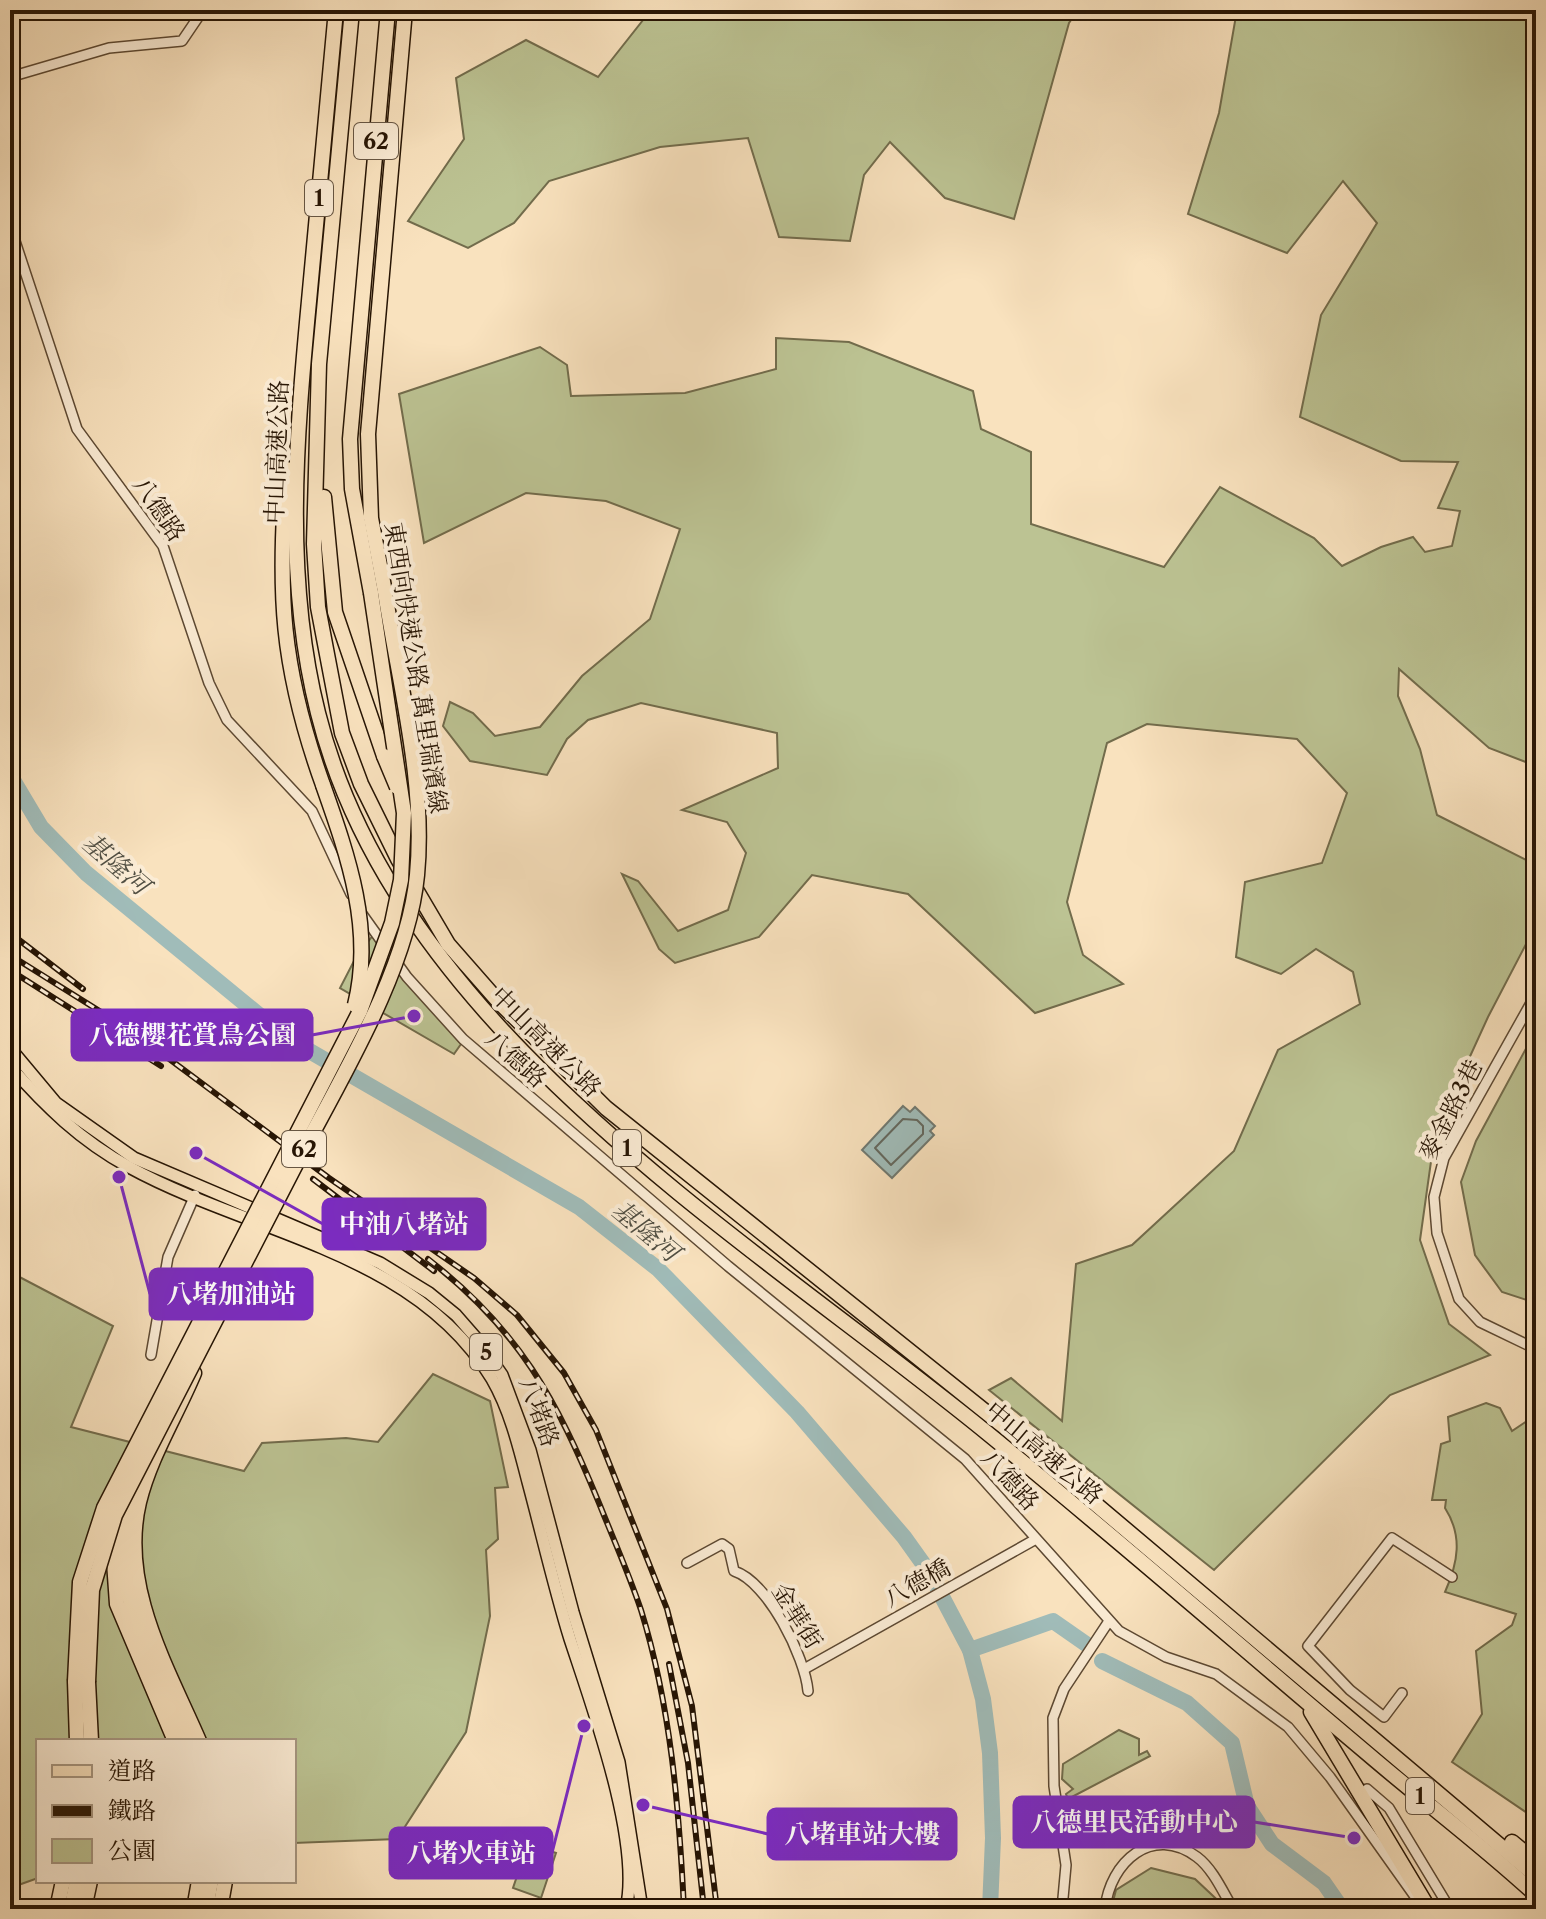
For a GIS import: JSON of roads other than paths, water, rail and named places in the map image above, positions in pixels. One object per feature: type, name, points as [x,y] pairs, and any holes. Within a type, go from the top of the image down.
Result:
[{"type":"highway","name":"中山高速公路","points":[[336,10],[294,468],[297,568],[304,647],[319,717],[348,798],[375,855],[434,951],[487,1017],[599,1125],[729,1232],[984,1430],[1536,1895]]},
{"type":"highway","name":"中山高速公路","points":[[352,10],[319,364],[314,544],[326,665],[342,733],[361,784],[398,859],[448,944],[498,1001],[606,1108],[1002,1425],[1536,1876]]},
{"type":"highway","name":"東西向快速公路 萬里瑞濱線","points":[[76,1739],[89,1608],[104,1542],[230,1290],[368,1026],[403,939],[412,904],[417,875],[417,798],[378,592],[357,521],[350,439],[388,10]]},
{"type":"highway","name":"東西向快速公路 萬里瑞濱線","points":[[91,1739],[81,1682],[80,1582],[104,1508],[360,1011],[392,923],[401,880],[404,813],[378,592],[368,434],[405,10]]},
{"type":"highway","points":[[174,1739],[125,1628],[114,1585],[114,1524],[124,1465],[388,968],[407,901],[412,827],[384,756],[335,612],[330,578],[319,364]]},
{"type":"highway","points":[[186,1739],[139,1631],[126,1586],[122,1556],[126,1507],[139,1439],[353,1010],[361,965],[357,886],[299,718],[285,652],[281,536],[291,415],[301,387]]},
{"type":"highway","points":[[198,1739],[152,1633],[135,1560],[136,1521],[149,1471],[230,1290]]},
{"type":"highway","points":[[1303,1698],[1428,1909]]},
{"type":"highway","points":[[1384,1748],[1443,1785],[1536,1862]]},
{"type":"highway","points":[[57,1909],[63,1883]]},
{"type":"highway","points":[[71,1909],[77,1883]]},
{"type":"highway","points":[[84,1909],[90,1883]]},
{"type":"highway","points":[[194,1909],[199,1883]]},
{"type":"highway","points":[[206,1909],[211,1883]]},
{"type":"highway","points":[[220,1909],[225,1883]]},
{"type":"main road","name":"八堵路","points":[[10,1048],[56,1103],[134,1158],[380,1263],[429,1293],[456,1315],[477,1339],[502,1375],[530,1450],[614,1763],[642,1909]]},
{"type":"main road","name":"八堵路","points":[[10,1066],[48,1110],[129,1168],[402,1288],[449,1323],[469,1346],[505,1406],[563,1615],[614,1763],[628,1878],[626,1909]]},
{"type":"street","points":[[11,79],[109,48],[182,41],[191,33],[203,10]]},
{"type":"street","name":"八德路","points":[[10,226],[77,429],[163,546],[216,700],[238,735],[312,811],[348,890],[390,956],[455,1031],[504,1076],[965,1459],[1109,1621],[1139,1644],[1227,1681],[1304,1736],[1397,1876],[1428,1909]]},
{"type":"street","name":"麥金路3巷","points":[[1536,994],[1444,1158],[1434,1197],[1437,1233],[1459,1299],[1480,1322],[1536,1349]]},
{"type":"street","points":[[151,1355],[168,1257],[195,1195]]},
{"type":"street","points":[[1402,1693],[1384,1717],[1349,1691],[1308,1646],[1392,1538],[1452,1577]]},
{"type":"street","name":"八德橋","points":[[856,1639],[1036,1539]]},
{"type":"street","name":"金華街","points":[[687,1563],[722,1544],[729,1549],[734,1571],[747,1575],[783,1623],[806,1668],[808,1691]]},
{"type":"street","points":[[1062,1909],[1066,1865],[1054,1786],[1053,1718],[1064,1689],[1109,1621]]},
{"type":"street","name":"金華街","points":[[806,1668],[856,1639]]},
{"type":"street","name":"八德路","points":[[1330,1777],[1343,1782]]},
{"type":"street","points":[[1367,1789],[1389,1808],[1450,1909]]},
{"type":"street","points":[[1105,1909],[1110,1882],[1124,1861],[1140,1848],[1160,1844],[1183,1849],[1199,1858],[1233,1909]]},
{"type":"water","points":[[903,1106],[910,1112],[915,1107],[935,1126],[930,1131],[934,1135],[892,1178],[862,1150]]},
{"type":"waterway","name":"基隆河","points":[[10,775],[41,827],[86,873],[287,1038],[579,1207],[658,1269],[797,1412],[904,1537],[929,1572],[970,1650],[983,1699],[990,1753],[993,1838],[990,1909]]},
{"type":"waterway","points":[[970,1650],[1053,1621],[1086,1644]]},
{"type":"waterway","points":[[1102,1661],[1187,1703],[1232,1743],[1247,1806],[1272,1844],[1324,1883],[1342,1909]]},
{"type":"railway","points":[[10,933],[83,989]]},
{"type":"railway","points":[[10,955],[133,1032],[329,1178],[474,1278],[517,1315],[564,1373],[596,1430],[667,1609],[692,1706],[717,1909]]},
{"type":"railway","points":[[10,970],[161,1066]]},
{"type":"railway","points":[[313,1179],[434,1271]]},
{"type":"railway","points":[[428,1259],[487,1312],[532,1368],[583,1465],[626,1570],[641,1610],[660,1683],[676,1796],[684,1909]]},
{"type":"railway","points":[[669,1664],[688,1763],[704,1909]]},
{"type":"place","name":"八德櫻花賞鳥公園","points":[[414,1016]]},
{"type":"place","name":"中油八堵站","points":[[196,1153]]},
{"type":"place","name":"八堵加油站","points":[[119,1177]]},
{"type":"place","name":"八堵火車站","points":[[584,1726]]},
{"type":"place","name":"八堵車站大樓","points":[[643,1805]]},
{"type":"place","name":"八德里民活動中心","points":[[1354,1838]]}]
